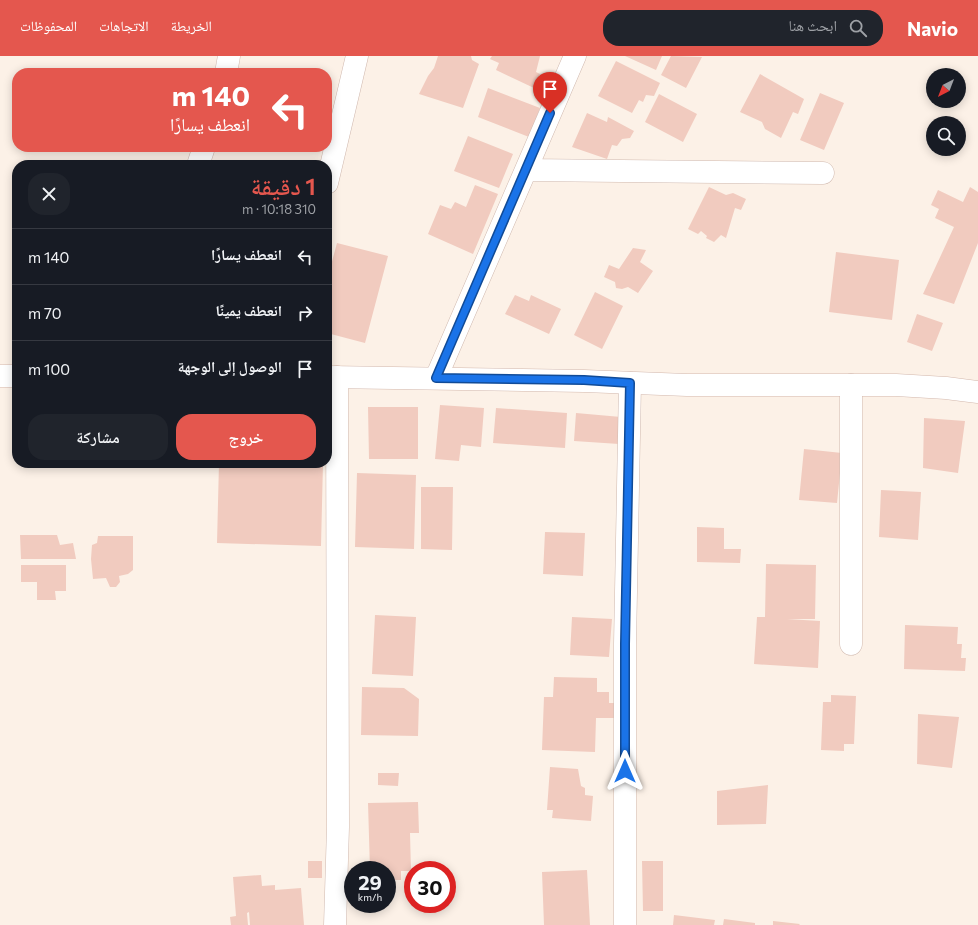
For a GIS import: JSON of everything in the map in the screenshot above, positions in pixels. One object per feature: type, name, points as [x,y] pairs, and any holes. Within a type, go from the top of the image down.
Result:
[{"type":"street","points":[[227,68],[229,56]]},
{"type":"street","points":[[332,162],[357,56]]},
{"type":"street","points":[[436,378],[575,56]]},
{"type":"street","points":[[526,170],[823,173]]},
{"type":"street","points":[[0,376],[12,376]]},
{"type":"street","points":[[335,925],[338,827],[332,377],[584,380],[630,383],[896,385],[939,387],[978,392]]},
{"type":"street","points":[[625,925],[625,644],[630,383]]},
{"type":"street","points":[[851,385],[851,644]]},
{"type":"building","points":[[438,56],[471,56],[472,60],[479,64],[463,108],[419,94],[434,68]]},
{"type":"building","points":[[492,56],[540,56],[536,72],[540,74],[534,88],[496,70],[499,63],[490,59]]},
{"type":"building","points":[[625,56],[662,56],[656,70]]},
{"type":"building","points":[[671,56],[702,57],[686,88],[661,75]]},
{"type":"building","points":[[616,61],[660,83],[654,96],[646,95],[643,102],[639,100],[632,113],[598,96]]},
{"type":"building","points":[[760,74],[804,99],[798,114],[793,112],[781,138],[765,129],[762,122],[740,112]]},
{"type":"building","points":[[488,88],[540,108],[529,137],[478,117]]},
{"type":"building","points":[[820,93],[844,103],[824,150],[800,140]]},
{"type":"building","points":[[659,94],[697,114],[683,142],[645,122]]},
{"type":"building","points":[[587,113],[607,122],[608,117],[634,131],[630,138],[622,139],[617,146],[612,145],[607,159],[572,147]]},
{"type":"building","points":[[468,136],[513,154],[499,188],[454,171]]},
{"type":"building","points":[[475,185],[498,194],[473,254],[428,234],[440,205],[451,209],[455,202],[466,207]]},
{"type":"building","points":[[709,187],[726,195],[733,193],[746,199],[741,210],[735,208],[726,238],[721,235],[714,242],[706,238],[707,236],[701,231],[698,234],[688,229]]},
{"type":"building","points":[[970,187],[978,192],[978,243],[954,304],[923,294],[954,227],[935,218],[939,209],[931,205],[938,190],[963,202]]},
{"type":"building","points":[[337,243],[388,256],[365,343],[332,334],[332,262]]},
{"type":"building","points":[[633,248],[646,250],[640,262],[653,271],[638,293],[628,287],[622,289],[616,288],[615,282],[604,277],[609,265],[619,269]]},
{"type":"building","points":[[836,252],[899,260],[892,320],[829,312]]},
{"type":"building","points":[[595,292],[623,306],[602,349],[574,335]]},
{"type":"building","points":[[515,295],[529,301],[531,295],[561,309],[549,334],[505,314]]},
{"type":"building","points":[[917,314],[943,323],[932,351],[907,342]]},
{"type":"building","points":[[440,405],[484,408],[481,447],[461,445],[459,461],[435,459]]},
{"type":"building","points":[[368,407],[418,407],[418,459],[369,459]]},
{"type":"building","points":[[496,408],[567,413],[565,448],[493,443]]},
{"type":"building","points":[[576,413],[621,417],[619,444],[574,441]]},
{"type":"building","points":[[924,418],[965,421],[958,473],[923,468]]},
{"type":"building","points":[[804,449],[842,453],[837,503],[799,500]]},
{"type":"building","points":[[219,468],[323,468],[321,546],[217,543]]},
{"type":"building","points":[[357,473],[416,475],[414,549],[355,547]]},
{"type":"building","points":[[421,487],[453,487],[452,550],[421,549]]},
{"type":"building","points":[[881,490],[921,492],[918,540],[879,537]]},
{"type":"building","points":[[697,527],[724,528],[724,549],[741,549],[740,563],[697,562]]},
{"type":"building","points":[[545,532],[585,533],[583,576],[543,574]]},
{"type":"building","points":[[20,535],[57,535],[60,545],[73,543],[76,559],[21,559]]},
{"type":"building","points":[[98,536],[133,536],[133,570],[128,574],[119,576],[120,582],[116,587],[110,587],[106,578],[93,579],[91,559],[92,545],[97,543]]},
{"type":"building","points":[[766,564],[816,565],[815,619],[787,619],[820,621],[818,668],[754,664],[757,617],[765,617]]},
{"type":"building","points":[[21,565],[66,565],[66,591],[55,591],[56,600],[37,600],[37,582],[21,582]]},
{"type":"building","points":[[375,615],[416,617],[413,676],[372,674]]},
{"type":"building","points":[[572,617],[612,619],[609,657],[570,655]]},
{"type":"building","points":[[905,625],[958,627],[957,644],[962,644],[961,658],[966,658],[965,671],[904,669]]},
{"type":"building","points":[[554,677],[597,678],[597,692],[609,692],[609,703],[616,703],[616,718],[596,718],[595,752],[542,750],[544,697],[553,697]]},
{"type":"building","points":[[362,687],[404,688],[419,699],[418,736],[361,735]]},
{"type":"building","points":[[831,695],[856,696],[854,744],[844,744],[844,751],[821,750],[823,702],[831,702]]},
{"type":"building","points":[[918,714],[959,717],[952,768],[917,764]]},
{"type":"building","points":[[550,767],[578,769],[581,786],[585,788],[585,795],[593,796],[591,821],[552,818],[553,810],[547,810]]},
{"type":"building","points":[[378,773],[399,773],[398,786],[378,785]]},
{"type":"building","points":[[768,785],[766,824],[717,825],[717,791]]},
{"type":"building","points":[[418,802],[419,833],[410,833],[411,861],[404,861],[404,871],[401,871],[401,880],[396,880],[396,861],[370,861],[368,803]]},
{"type":"building","points":[[308,861],[322,861],[322,878],[308,878]]},
{"type":"building","points":[[642,861],[663,861],[663,911],[643,911]]},
{"type":"building","points":[[587,870],[590,925],[544,925],[542,872]]},
{"type":"building","points":[[261,875],[262,886],[275,885],[275,890],[301,888],[304,925],[250,925],[249,912],[247,913],[248,925],[231,925],[230,917],[236,916],[233,877]]},
{"type":"building","points":[[674,915],[715,920],[714,925],[673,925]]},
{"type":"building","points":[[724,919],[755,923],[755,925],[723,925]]},
{"type":"building","points":[[773,921],[800,924],[773,925]]},
{"type":"route","points":[[550,113],[436,378],[584,380],[630,383],[625,644],[625,771]]}]
